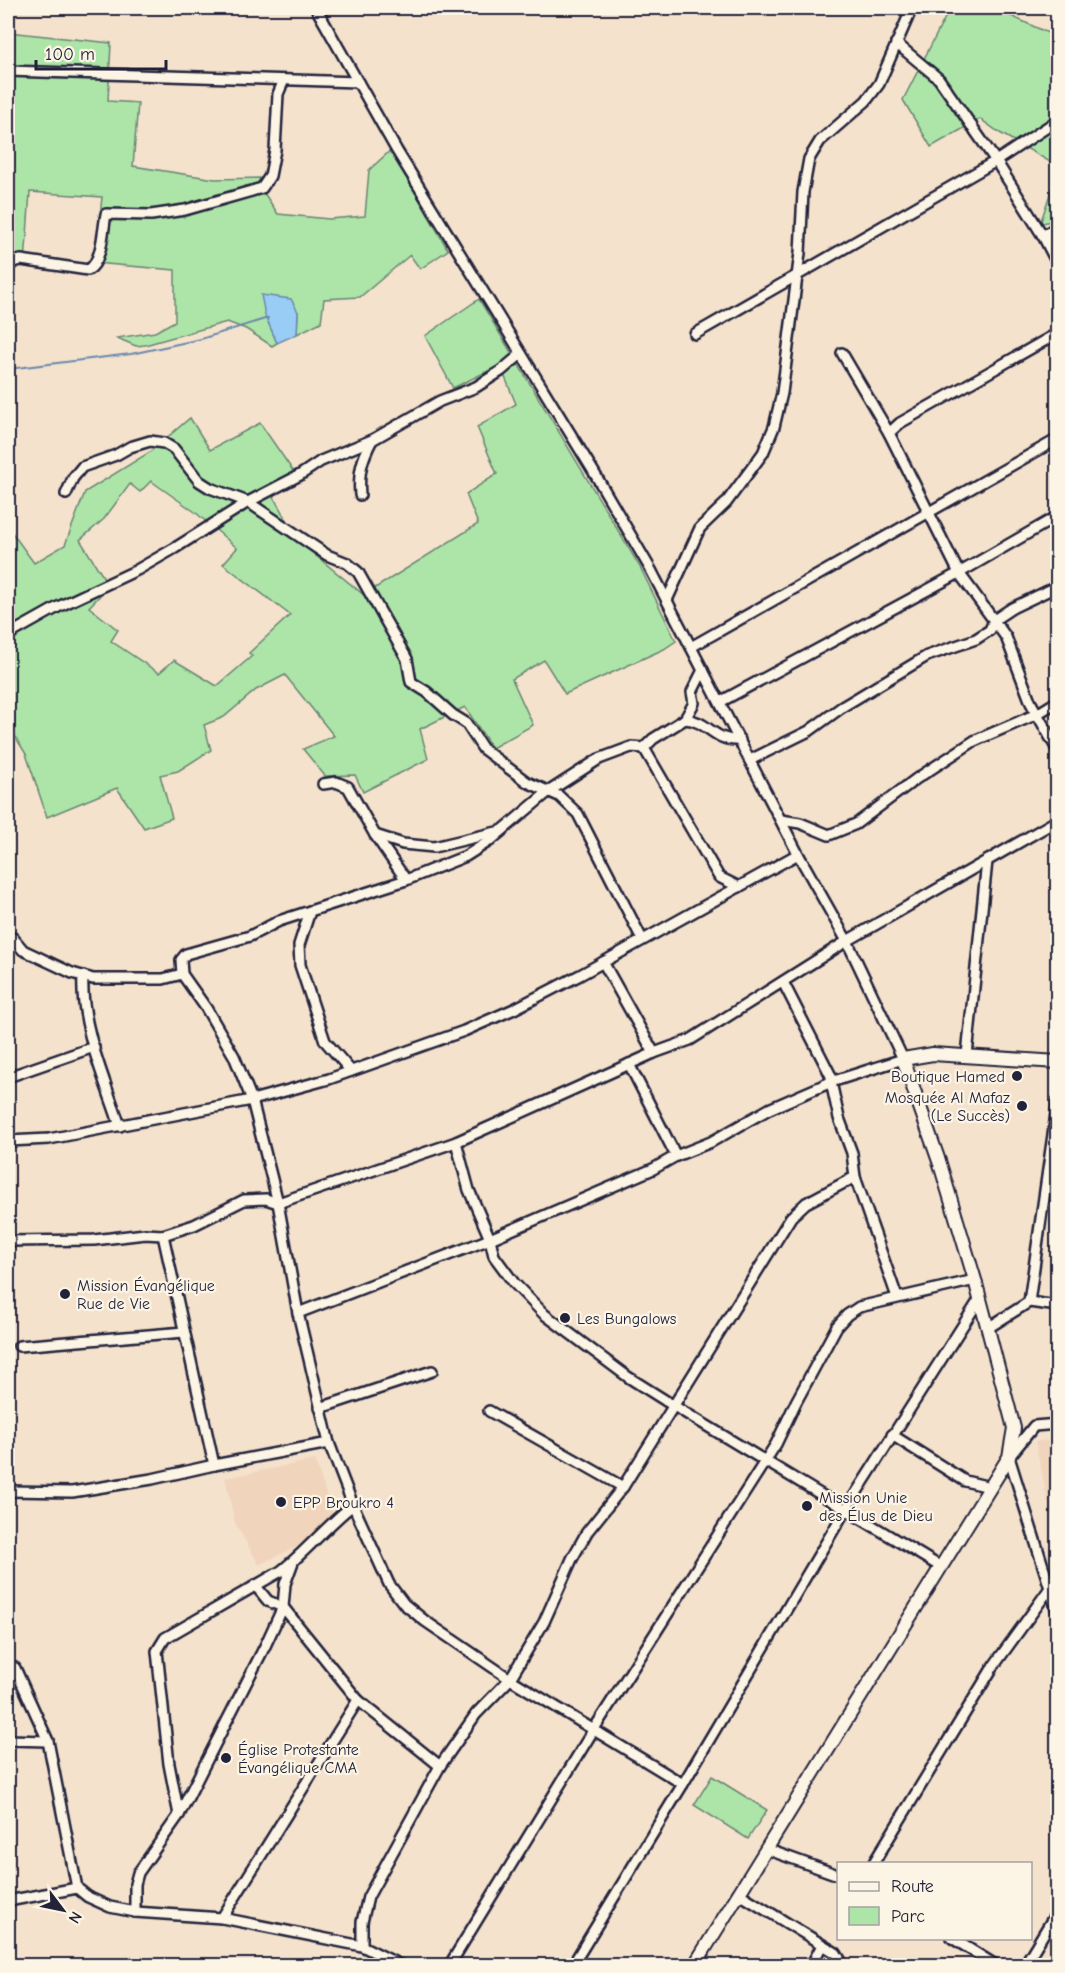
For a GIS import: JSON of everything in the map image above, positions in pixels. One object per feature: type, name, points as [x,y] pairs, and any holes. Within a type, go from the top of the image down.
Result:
[{"type":"street","points":[[316,8],[396,151],[592,469],[667,600],[798,854],[847,941],[903,1059],[940,1164],[975,1280],[1014,1428],[1009,1457],[1058,1614]]},
{"type":"street","points":[[667,600],[700,528],[726,503],[763,453],[774,427],[783,393],[797,276],[803,192],[809,159],[820,141],[866,101],[879,84],[912,8]]},
{"type":"street","points":[[896,43],[939,79],[996,161],[1058,265]]},
{"type":"street","points":[[8,71],[358,82]]},
{"type":"street","points":[[8,263],[21,260],[88,270],[95,267],[99,258],[106,214],[150,215],[185,210],[262,188],[270,176],[275,150],[278,94],[284,80]]},
{"type":"street","points":[[695,334],[996,161],[1058,120]]},
{"type":"street","points":[[1042,236],[1058,226]]},
{"type":"street","points":[[889,433],[900,423],[1058,333]]},
{"type":"street","points":[[842,352],[889,433],[959,573],[1006,637],[1031,703],[1058,751]]},
{"type":"street","points":[[8,635],[58,607],[137,570],[248,502],[300,475],[321,461],[372,440],[440,400],[476,387],[501,371],[521,354]]},
{"type":"street","points":[[691,647],[1058,439]]},
{"type":"street","points":[[360,495],[358,477],[363,458],[372,440]]},
{"type":"street","points":[[66,494],[73,478],[82,467],[150,441],[164,443],[174,449],[199,481],[210,488],[248,502],[327,555],[347,563],[358,572],[407,659],[411,682],[466,723],[483,749],[527,782],[558,796],[578,814],[642,939]]},
{"type":"street","points":[[720,702],[959,573],[1058,516]]},
{"type":"street","points":[[750,760],[809,731],[842,707],[927,656],[976,639],[990,630],[994,620],[1012,608],[1058,586]]},
{"type":"street","points":[[644,748],[652,739],[685,718],[693,703],[692,692],[703,670]]},
{"type":"street","points":[[781,820],[800,823],[830,835],[856,824],[916,779],[974,741],[1037,714],[1058,701]]},
{"type":"street","points":[[685,718],[696,720],[728,741],[740,740]]},
{"type":"street","points":[[644,748],[631,747],[599,759],[548,792],[466,856],[406,880],[279,921],[250,936],[186,954],[181,960],[180,967],[234,1056],[252,1100],[278,1203],[298,1313],[329,1443],[353,1505],[389,1584],[405,1604],[424,1621],[510,1679],[682,1784]]},
{"type":"street","points":[[644,748],[719,877],[739,887]]},
{"type":"street","points":[[323,784],[336,782],[348,787],[375,835],[406,880]]},
{"type":"street","points":[[8,1241],[94,1240],[163,1234],[194,1225],[244,1200],[266,1199],[278,1203],[456,1142],[654,1053],[690,1040],[847,941],[1058,820]]},
{"type":"street","points":[[375,835],[403,844],[434,847],[502,830]]},
{"type":"street","points":[[8,1141],[49,1139],[252,1100],[351,1071],[464,1031],[514,1010],[798,854]]},
{"type":"street","points":[[967,1055],[987,861]]},
{"type":"street","points":[[310,911],[299,945],[300,965],[325,1041],[351,1071]]},
{"type":"street","points":[[13,938],[23,950],[83,976],[108,981],[127,978],[163,979],[183,974]]},
{"type":"street","points":[[603,962],[654,1053]]},
{"type":"street","points":[[83,976],[82,997],[94,1047],[120,1126]]},
{"type":"street","points":[[783,982],[831,1076],[838,1118],[852,1153],[855,1177],[897,1297]]},
{"type":"street","points":[[8,1077],[94,1047]]},
{"type":"street","points":[[298,1313],[490,1239],[653,1169],[676,1156],[711,1142],[769,1109],[831,1082],[903,1059],[933,1054],[1058,1062]]},
{"type":"street","points":[[629,1064],[676,1156]]},
{"type":"street","points":[[1029,1302],[1058,1100]]},
{"type":"street","points":[[456,1142],[469,1190],[490,1239],[494,1256],[504,1271],[544,1314],[628,1377],[674,1407],[941,1567]]},
{"type":"street","points":[[362,1946],[362,1922],[368,1897],[440,1766],[476,1714],[510,1679],[544,1622],[572,1559],[587,1532],[623,1487],[791,1216],[806,1203],[855,1177]]},
{"type":"street","points":[[163,1234],[214,1465]]},
{"type":"street","points":[[449,1965],[594,1729],[776,1444],[837,1326],[859,1307],[975,1280]]},
{"type":"street","points":[[572,1965],[846,1509],[980,1300]]},
{"type":"street","points":[[988,1328],[1029,1302],[1058,1306]]},
{"type":"street","points":[[19,1346],[184,1332]]},
{"type":"street","points":[[320,1408],[432,1371]]},
{"type":"street","points":[[489,1411],[623,1487]]},
{"type":"street","points":[[694,1965],[1009,1457],[1034,1426],[1058,1424]]},
{"type":"street","points":[[892,1435],[965,1481],[990,1487]]},
{"type":"street","points":[[8,1491],[72,1492],[152,1479],[329,1443]]},
{"type":"street","points":[[179,1815],[169,1764],[157,1651],[165,1638],[293,1562],[322,1531],[353,1505]]},
{"type":"street","points":[[135,1912],[135,1884],[138,1873],[179,1815],[265,1647],[283,1607],[285,1584],[293,1562]]},
{"type":"street","points":[[255,1585],[268,1601],[283,1607],[358,1700],[440,1766]]},
{"type":"street","points":[[874,1862],[993,1667],[1050,1588]]},
{"type":"street","points":[[8,1664],[15,1668],[48,1741],[77,1888],[88,1897],[111,1907],[135,1912],[222,1918],[362,1946],[402,1965]]},
{"type":"street","points":[[222,1918],[358,1700]]},
{"type":"street","points":[[8,1740],[48,1741]]},
{"type":"street","points":[[766,1849],[837,1875]]},
{"type":"street","points":[[8,1901],[77,1888]]},
{"type":"street","points":[[738,1893],[836,1953],[844,1965]]},
{"type":"street","points":[[1024,1965],[1058,1910]]},
{"type":"street","points":[[955,1940],[997,1965]]},
{"type":"street","points":[[811,1965],[822,1945]]},
{"type":"shaded area","points":[[1058,1440],[1057,1545],[1035,1441]]},
{"type":"shaded area","points":[[315,1460],[337,1527],[259,1565],[235,1523],[225,1478]]},
{"type":"green space","points":[[950,8],[1004,8],[1002,12],[1057,37],[1057,166],[980,119],[931,147],[903,100]]},
{"type":"green space","points":[[8,32],[111,43],[108,101],[138,103],[133,166],[215,179],[264,178],[264,193],[278,214],[329,219],[365,216],[369,170],[391,150],[448,250],[420,269],[410,255],[360,297],[324,299],[321,322],[297,334],[298,312],[265,315],[277,343],[272,346],[246,329],[227,322],[145,345],[136,346],[117,338],[155,332],[175,321],[175,270],[95,263],[102,197],[30,192],[25,264],[8,273]]},
{"type":"green space","points":[[1057,173],[1057,219],[1040,224]]},
{"type":"green space","points":[[479,299],[640,567],[676,641],[664,649],[565,694],[544,660],[512,679],[533,725],[492,748],[465,707],[420,729],[428,759],[363,792],[355,775],[325,776],[303,749],[334,736],[285,675],[256,690],[224,717],[204,725],[211,750],[178,771],[160,775],[172,818],[144,828],[117,788],[47,817],[26,754],[8,725],[8,527],[34,563],[65,545],[85,492],[150,452],[190,418],[210,450],[260,423],[300,481],[273,496],[298,541],[364,595],[478,524],[466,494],[497,474],[477,427],[516,404],[500,365],[453,388],[425,336]],"holes":[[[151,481],[195,512],[237,548],[223,564],[290,615],[249,653],[252,656],[217,686],[174,660],[159,673],[111,641],[118,630],[89,607],[109,586],[80,540],[104,519],[130,484],[140,492]]]},
{"type":"green space","points":[[712,1776],[767,1810],[748,1839],[694,1805]]},
{"type":"water","points":[[261,295],[291,299],[298,312],[297,334],[277,343],[265,315]]},
{"type":"waterway","points":[[8,369],[131,354],[201,339],[268,318]]},
{"type":"place","name":"Boutique Hamed","points":[[1017,1076]]},
{"type":"place","name":"Mosquée Al Mafaz (Le Succès)","points":[[1022,1106]]},
{"type":"place","name":"Mission Évangélique Rue de Vie","points":[[65,1294]]},
{"type":"place","name":"Les Bungalows","points":[[565,1318]]},
{"type":"place","name":"EPP Broukro 4","points":[[281,1502]]},
{"type":"place","name":"Mission Unie des Élus de Dieu","points":[[807,1506]]},
{"type":"place","name":"Église Protestante Évangélique CMA","points":[[226,1758]]}]
